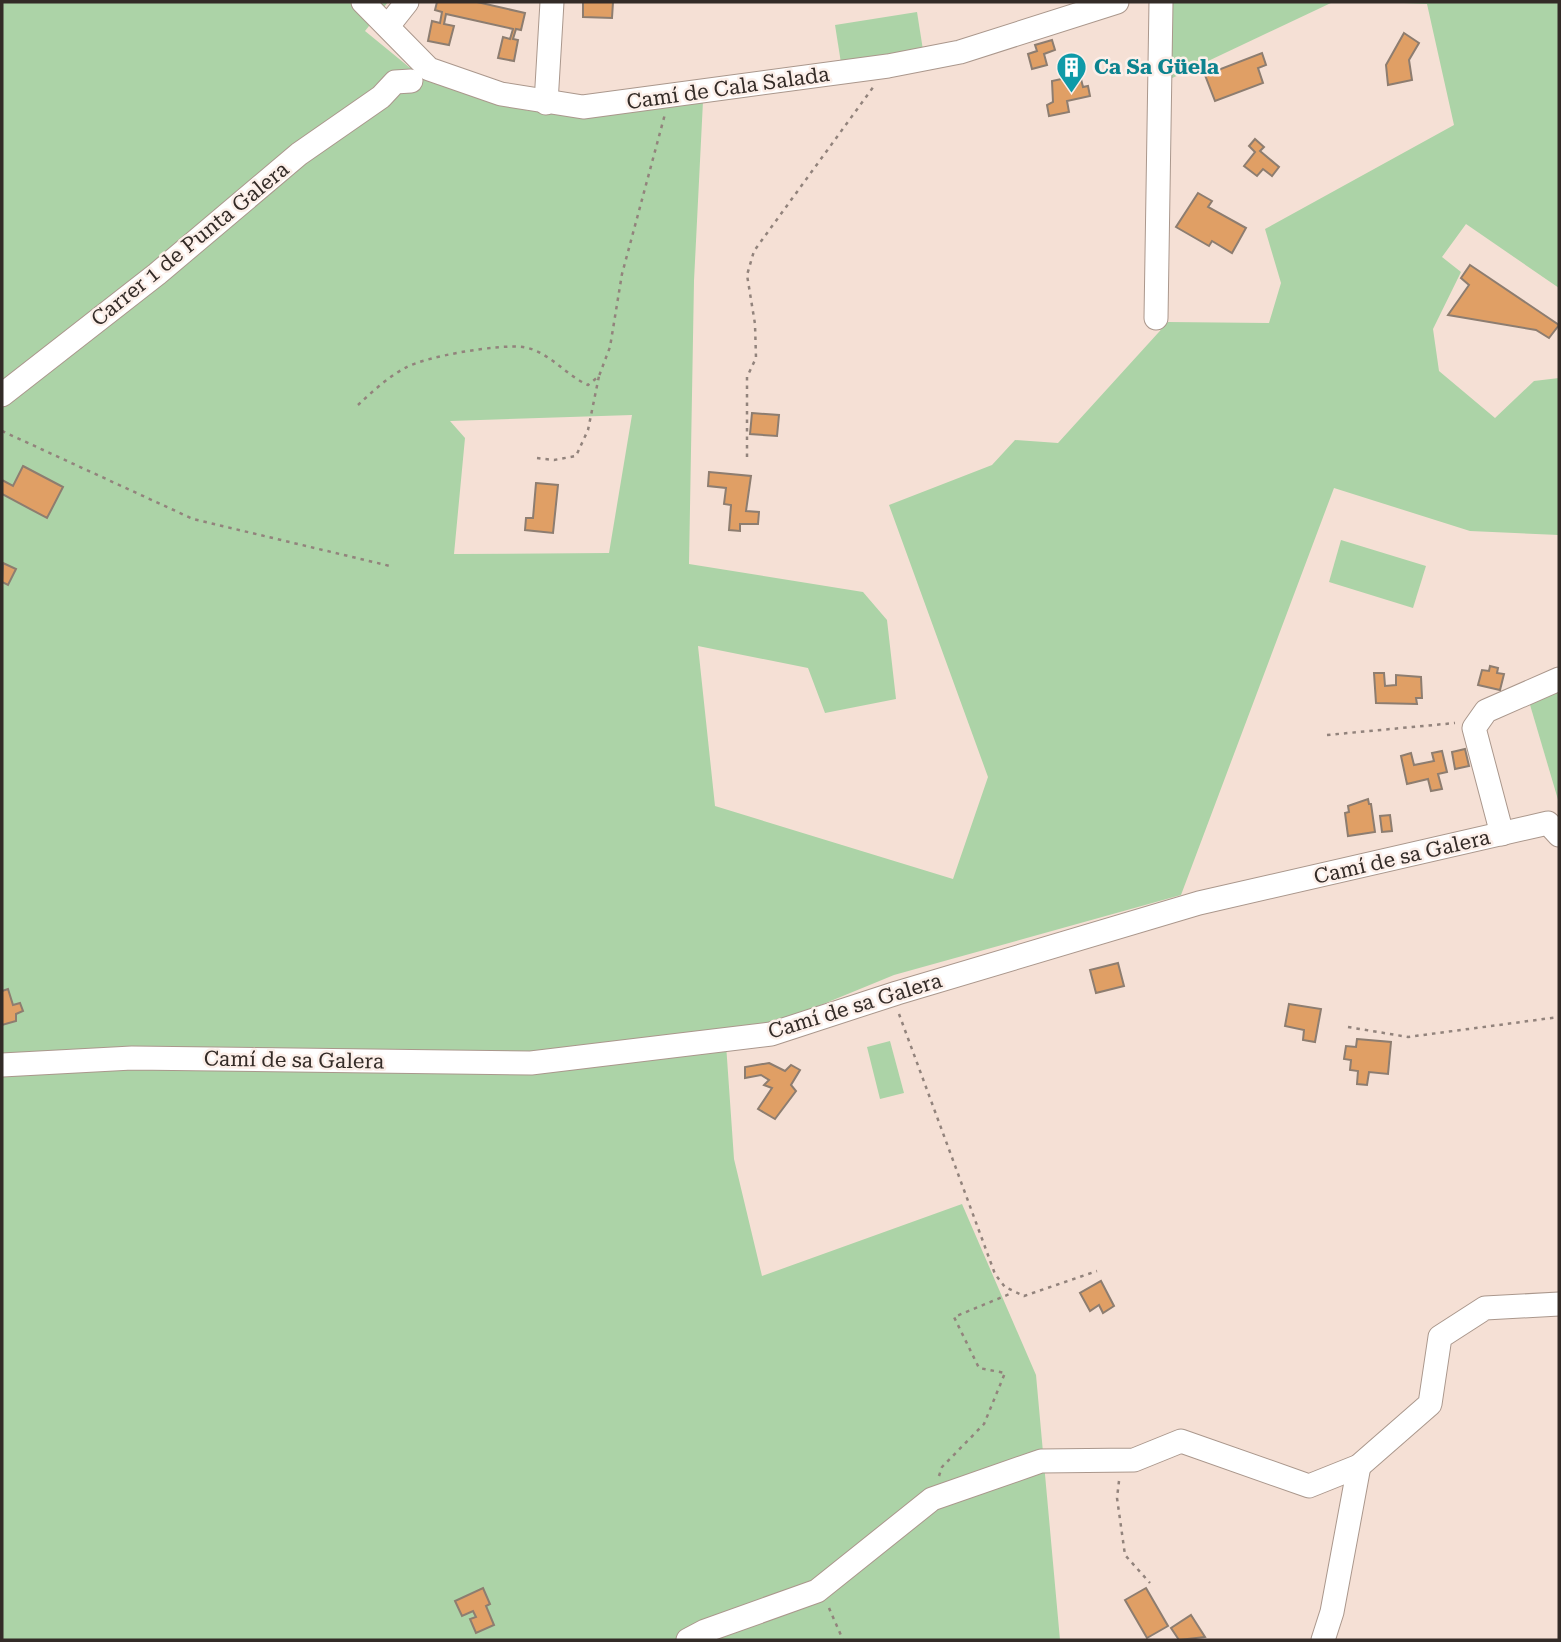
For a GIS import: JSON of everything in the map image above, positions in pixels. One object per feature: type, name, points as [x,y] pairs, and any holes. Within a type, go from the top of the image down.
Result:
[{"type":"street","name":"Camí de Cala Salada","points":[[362,2],[388,26],[420,75],[546,103],[583,107],[888,66],[960,52],[1117,2]]},
{"type":"street","points":[[388,26],[407,2]]},
{"type":"street","points":[[546,103],[552,2]]},
{"type":"street","points":[[1156,318],[1161,2]]},
{"type":"street","name":"Carrer 1 de Punta Galera","points":[[2,395],[157,274],[299,154],[380,97],[402,90],[420,75]]},
{"type":"street","points":[[1502,834],[1474,728],[1486,711],[1559,679]]},
{"type":"street","name":"Camí de sa Galera","points":[[2,1065],[132,1058],[531,1063],[771,1034],[891,995],[1199,903],[1548,823],[1559,835]]},
{"type":"street","points":[[688,1640],[705,1631],[817,1591],[932,1499],[1041,1461],[1134,1460],[1181,1441],[1308,1486],[1359,1466],[1430,1404],[1440,1336],[1485,1308],[1559,1304]]},
{"type":"street","points":[[1323,1640],[1332,1612],[1359,1466]]},
{"type":"path","points":[[747,457],[747,377],[756,358],[755,324],[747,275],[754,251],[888,66]]},
{"type":"path","points":[[537,458],[554,460],[576,456],[588,430],[599,376],[610,347],[622,274],[670,97]]},
{"type":"path","points":[[358,405],[406,367],[455,353],[523,347],[550,358],[574,379],[588,385],[599,376]]},
{"type":"path","points":[[2,431],[192,519],[390,566]]},
{"type":"path","points":[[1327,735],[1479,720]]},
{"type":"path","points":[[891,995],[995,1274],[1013,1293],[1024,1296],[1097,1271]]},
{"type":"path","points":[[1348,1027],[1408,1037],[1559,1017]]},
{"type":"path","points":[[932,1499],[942,1466],[984,1424],[1005,1373],[979,1368],[954,1317],[1013,1293]]},
{"type":"path","points":[[1120,1460],[1117,1498],[1125,1555],[1150,1583]]},
{"type":"path","points":[[817,1591],[826,1601],[843,1640]]},
{"type":"green space","points":[[2,2],[388,2],[365,31],[409,67],[453,88],[529,111],[703,101],[694,281],[689,564],[863,592],[887,620],[896,699],[825,713],[808,668],[698,646],[715,806],[953,879],[988,777],[889,505],[992,465],[1015,440],[1058,443],[1168,322],[1269,323],[1281,283],[1265,229],[1454,125],[1427,4],[1380,2],[1559,2],[1559,288],[1466,224],[1442,257],[1461,272],[1433,329],[1439,371],[1495,418],[1534,381],[1559,378],[1559,535],[1470,531],[1334,488],[1181,895],[894,975],[726,1044],[734,1159],[762,1276],[962,1204],[1036,1375],[1060,1640],[2,1640]],"holes":[[[632,415],[609,553],[454,554],[465,438],[450,421]]]},
{"type":"green space","points":[[1169,2],[1333,2],[1168,80]]},
{"type":"green space","points":[[917,12],[923,50],[841,63],[835,25]]},
{"type":"green space","points":[[1341,540],[1426,566],[1413,608],[1329,582]]},
{"type":"green space","points":[[1559,683],[1559,803],[1528,698]]},
{"type":"green space","points":[[890,1041],[904,1093],[880,1099],[867,1047]]},
{"type":"building","points":[[437,2],[477,2],[525,13],[521,30],[516,29],[513,39],[518,40],[514,61],[498,58],[503,37],[510,39],[513,29],[446,14],[444,24],[454,26],[449,45],[428,41],[432,21],[440,23],[442,12],[435,10]]},
{"type":"building","points":[[583,2],[613,2],[612,18],[583,17]]},
{"type":"building","points":[[1404,33],[1419,43],[1409,60],[1412,80],[1388,85],[1386,65]]},
{"type":"building","points":[[1052,40],[1055,50],[1044,54],[1047,65],[1032,69],[1028,54],[1037,51],[1035,45]]},
{"type":"building","points":[[1262,53],[1266,65],[1258,68],[1263,83],[1215,101],[1205,75]]},
{"type":"building","name":"Ca Sa Güela","points":[[1080,75],[1083,87],[1088,86],[1090,96],[1067,101],[1069,112],[1049,116],[1047,105],[1053,102],[1052,81]]},
{"type":"building","points":[[1255,139],[1264,147],[1260,151],[1279,167],[1272,176],[1263,169],[1257,176],[1244,166],[1255,152],[1249,146]]},
{"type":"building","points":[[1198,193],[1212,201],[1208,207],[1246,228],[1232,253],[1212,241],[1209,246],[1176,227]]},
{"type":"building","points":[[1470,265],[1559,325],[1549,338],[1536,330],[1448,315],[1469,285],[1461,278]]},
{"type":"building","points":[[752,413],[779,415],[777,436],[750,434]]},
{"type":"building","points":[[23,466],[63,487],[47,518],[2,494],[2,480],[13,486]]},
{"type":"building","points":[[709,472],[751,476],[746,511],[759,512],[758,524],[740,524],[740,531],[729,530],[731,505],[724,504],[726,488],[708,486]]},
{"type":"building","points":[[536,483],[558,485],[553,533],[525,530],[526,518],[533,518]]},
{"type":"building","points":[[3,563],[16,569],[8,585],[2,582]]},
{"type":"building","points":[[1490,666],[1498,668],[1497,673],[1504,674],[1500,690],[1478,685],[1482,670],[1489,671]]},
{"type":"building","points":[[1374,673],[1384,673],[1385,686],[1396,685],[1396,675],[1421,677],[1422,698],[1416,698],[1417,704],[1376,703]]},
{"type":"building","points":[[1465,749],[1469,766],[1455,769],[1452,752]]},
{"type":"building","points":[[1442,751],[1447,772],[1438,774],[1442,789],[1431,791],[1428,779],[1407,784],[1401,756],[1411,753],[1414,765],[1434,761],[1432,753]]},
{"type":"building","points":[[1368,799],[1375,832],[1348,836],[1345,813],[1349,812],[1348,806]]},
{"type":"building","points":[[1390,815],[1392,831],[1382,832],[1380,816]]},
{"type":"building","points":[[1118,963],[1124,986],[1096,993],[1090,970]]},
{"type":"building","points":[[8,989],[13,1005],[20,1003],[23,1011],[16,1014],[16,1021],[2,1025],[2,991]]},
{"type":"building","points":[[1289,1004],[1321,1009],[1315,1042],[1303,1040],[1304,1030],[1285,1026]]},
{"type":"building","points":[[1357,1039],[1391,1042],[1388,1074],[1369,1072],[1367,1085],[1357,1084],[1358,1071],[1350,1070],[1351,1060],[1344,1059],[1346,1046],[1356,1047]]},
{"type":"building","points":[[769,1063],[785,1071],[791,1065],[800,1070],[791,1085],[796,1091],[775,1119],[758,1109],[772,1088],[764,1085],[769,1080],[761,1075],[745,1078],[745,1067]]},
{"type":"building","points":[[1101,1281],[1114,1306],[1103,1313],[1099,1305],[1090,1311],[1080,1293]]},
{"type":"building","points":[[483,1588],[490,1604],[486,1606],[494,1625],[476,1633],[470,1619],[476,1617],[473,1611],[462,1616],[455,1601]]},
{"type":"building","points":[[1146,1588],[1168,1626],[1147,1638],[1125,1600]]},
{"type":"building","points":[[1191,1615],[1205,1637],[1179,1640],[1171,1628]]},
{"type":"place","name":"Ca Sa Güela","points":[[1071,94]]}]
